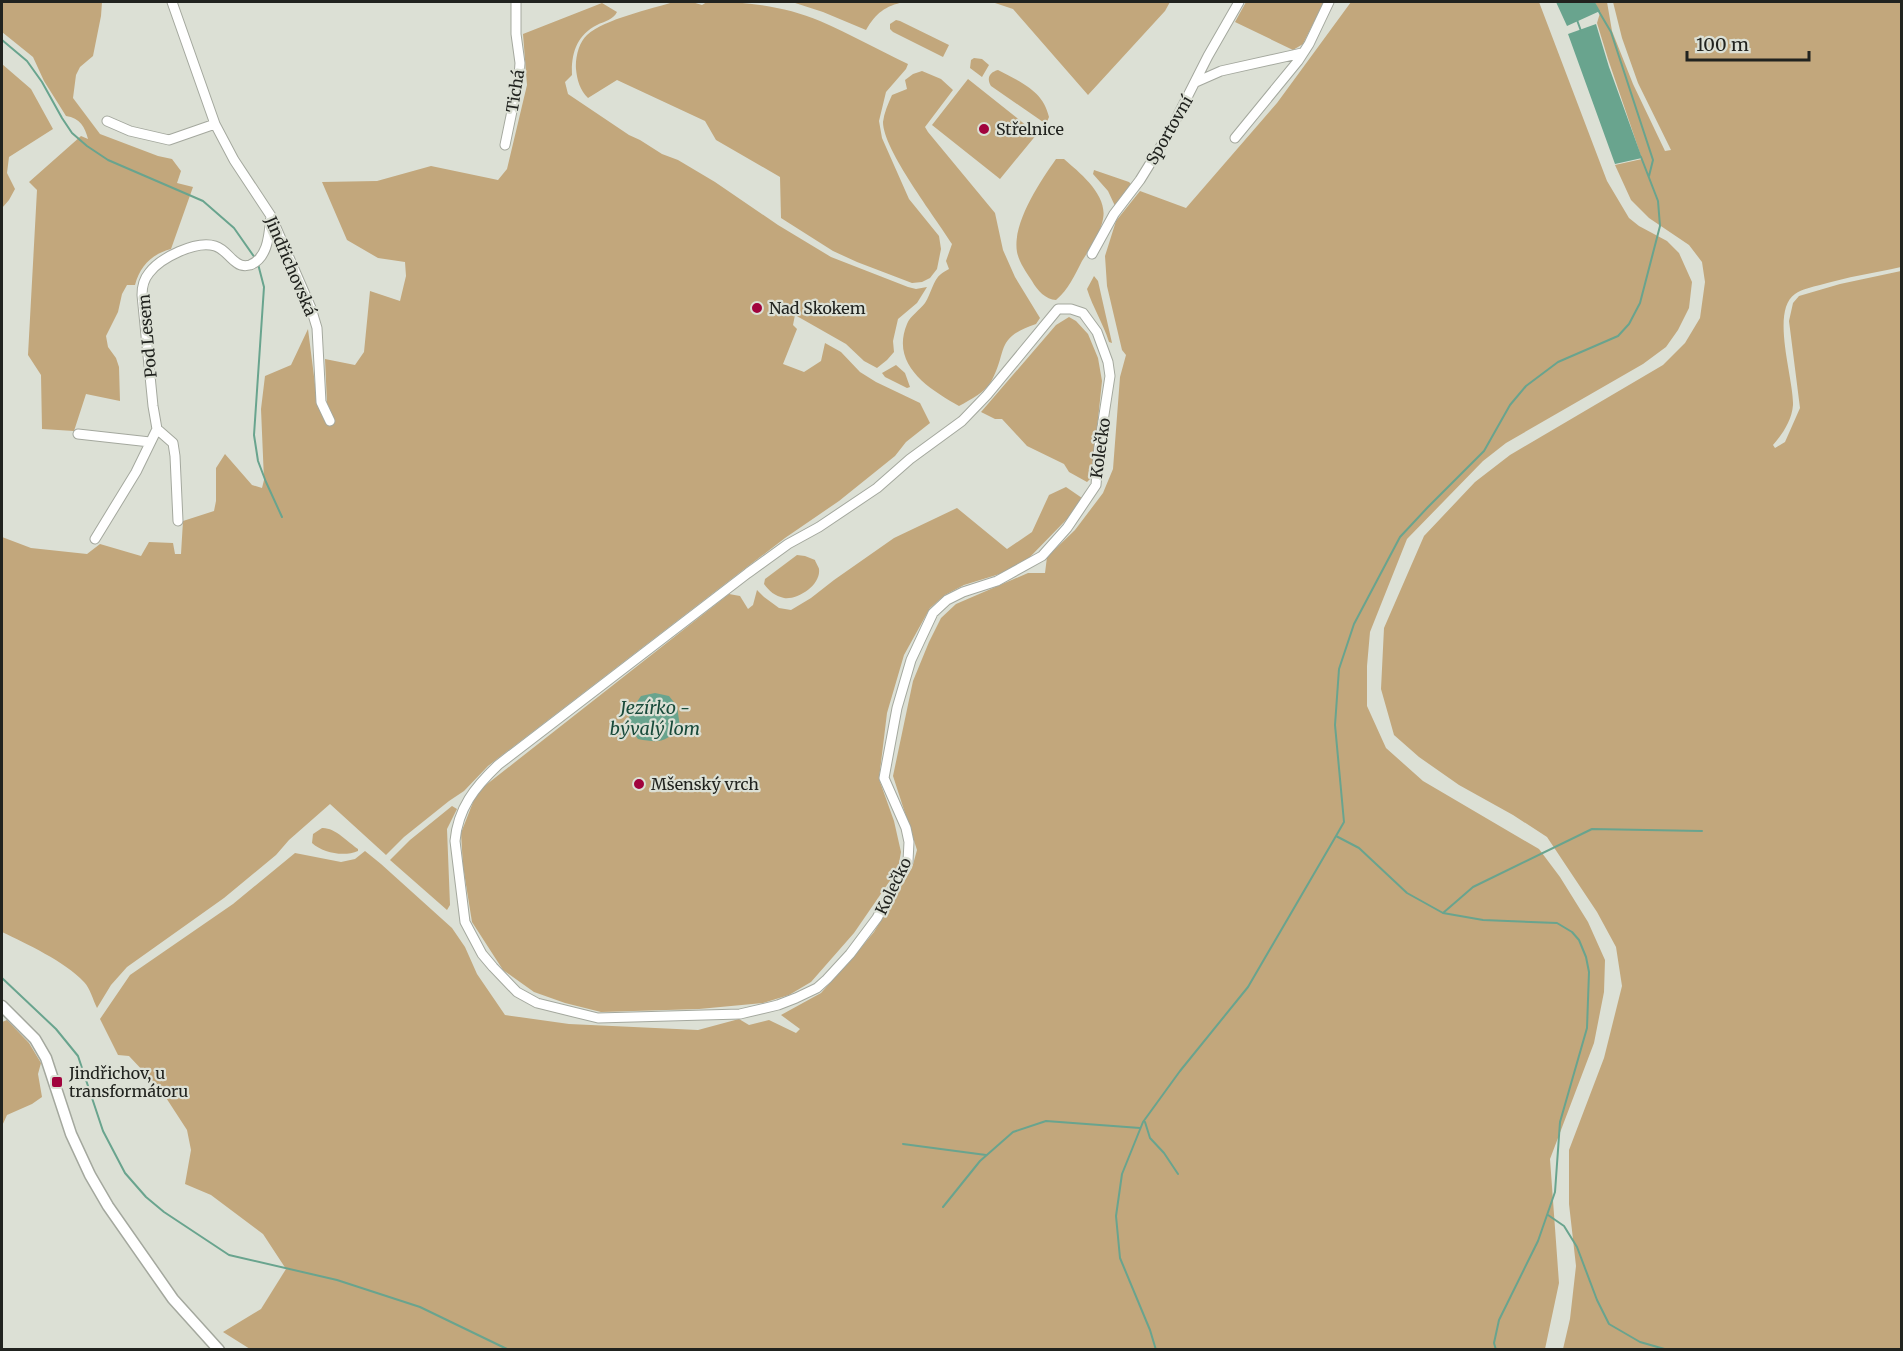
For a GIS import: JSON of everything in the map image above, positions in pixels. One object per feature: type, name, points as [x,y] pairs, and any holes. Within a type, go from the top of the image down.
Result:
[{"type":"street","name":"Jindřichovská","points":[[172,2],[215,124],[234,160],[271,216],[311,308],[316,328],[321,402],[330,422]]},
{"type":"street","name":"Tichá","points":[[505,145],[519,77],[516,2]]},
{"type":"street","name":"Sportovní","points":[[1092,254],[1113,214],[1140,180],[1169,133],[1208,56],[1239,2]]},
{"type":"street","points":[[1235,138],[1298,61],[1309,44],[1329,2]]},
{"type":"street","points":[[1196,82],[1221,71],[1302,53]]},
{"type":"street","points":[[107,120],[130,131],[169,140],[215,124]]},
{"type":"street","name":"Pod Lesem","points":[[178,521],[173,443],[157,429],[148,365],[142,295],[146,278],[148,273],[162,261],[200,246],[208,245],[222,249],[239,265],[253,263],[260,259],[265,250],[271,216]]},
{"type":"street","name":"Kolečko","points":[[1058,309],[1083,312],[1097,332],[1108,362],[1110,376],[1096,484],[1067,528],[1042,556],[997,581],[947,600],[933,613],[911,660],[897,708],[884,778],[906,828],[910,851],[908,861],[877,918],[850,954],[827,979],[808,993],[778,1005],[740,1014],[598,1018],[537,1003],[517,992],[492,968],[465,922],[456,851],[456,827],[477,786],[498,765],[748,573],[788,544],[819,527],[862,498],[953,428],[987,395],[1058,309]]},
{"type":"street","points":[[95,539],[136,472],[157,429]]},
{"type":"street","points":[[78,434],[150,442]]},
{"type":"street","points":[[2,1006],[35,1039],[46,1058],[71,1134],[90,1175],[108,1206],[174,1299],[219,1350]]},
{"type":"shaded area","points":[[2,2],[102,2],[93,56],[80,67],[76,75],[73,98],[100,134],[172,159],[181,171],[177,183],[193,187],[171,249],[158,254],[148,262],[140,272],[135,285],[127,285],[122,294],[118,312],[106,336],[108,347],[119,367],[120,401],[86,394],[74,431],[42,429],[41,375],[28,355],[37,190],[29,182],[81,136],[88,139],[81,124],[66,116],[44,81],[33,57],[2,32]]},
{"type":"shaded area","points":[[674,2],[692,2],[702,5],[707,2],[735,2],[793,12],[831,26],[908,64],[886,92],[879,121],[882,138],[909,199],[939,236],[941,249],[937,269],[930,278],[912,283],[857,262],[833,251],[781,218],[780,177],[716,140],[705,121],[617,80],[588,98],[579,85],[576,69],[578,50],[584,38],[595,29],[616,19]]},
{"type":"shaded area","points":[[792,2],[904,2],[882,11],[866,30]]},
{"type":"shaded area","points":[[992,2],[1170,2],[1165,11],[1088,95],[1013,9]]},
{"type":"shaded area","points":[[1246,2],[1324,2],[1303,44],[1293,50],[1235,22]]},
{"type":"shaded area","points":[[1351,2],[1539,2],[1607,181],[1629,218],[1667,241],[1679,253],[1692,282],[1689,308],[1666,347],[1643,364],[1506,443],[1483,461],[1407,539],[1370,632],[1367,706],[1386,748],[1423,781],[1539,849],[1560,877],[1588,922],[1605,960],[1604,992],[1594,1043],[1550,1159],[1559,1283],[1545,1349],[250,1349],[223,1332],[261,1309],[286,1269],[263,1234],[211,1195],[185,1184],[191,1150],[187,1130],[161,1090],[129,1056],[118,1055],[100,1019],[130,975],[233,904],[295,853],[341,862],[355,859],[365,851],[452,928],[465,947],[477,974],[505,1015],[569,1024],[698,1030],[739,1019],[749,1025],[769,1020],[796,1033],[800,1029],[781,1015],[821,993],[854,956],[874,932],[912,868],[917,850],[893,776],[913,681],[941,618],[956,604],[1028,573],[1045,573],[1047,557],[1075,530],[1103,493],[1113,469],[1120,377],[1126,355],[1122,350],[1107,286],[1105,256],[1116,221],[1140,191],[1186,208],[1277,103]]},
{"type":"shaded area","points":[[1595,2],[1607,2],[1612,31],[1633,84],[1665,151],[1671,150],[1638,83],[1622,38],[1613,2],[1901,2],[1901,267],[1807,288],[1795,294],[1788,303],[1784,315],[1784,330],[1793,405],[1786,427],[1773,445],[1775,448],[1785,442],[1800,408],[1789,321],[1793,303],[1799,296],[1840,284],[1901,271],[1901,1349],[1563,1349],[1570,1319],[1576,1266],[1569,1204],[1569,1150],[1604,1058],[1622,986],[1616,947],[1597,912],[1547,837],[1459,785],[1419,757],[1394,735],[1381,689],[1384,628],[1424,536],[1475,482],[1510,455],[1663,365],[1685,343],[1700,318],[1705,282],[1702,262],[1689,245],[1649,218],[1631,200],[1615,165],[1642,159],[1597,23],[1600,13]]},
{"type":"shaded area","points":[[602,3],[617,12],[611,19],[590,29],[580,39],[574,52],[572,75],[565,82],[568,94],[629,135],[715,182],[778,225],[831,257],[908,287],[916,289],[927,287],[917,303],[898,319],[893,341],[894,352],[877,368],[864,361],[846,344],[795,315],[793,325],[797,329],[783,364],[804,372],[821,361],[825,343],[841,352],[860,372],[920,403],[930,423],[906,442],[895,456],[839,501],[785,538],[488,766],[464,791],[404,837],[386,855],[330,804],[289,840],[276,855],[224,898],[127,967],[111,985],[97,1008],[88,987],[76,974],[45,954],[2,932],[2,537],[31,548],[87,554],[100,544],[141,556],[149,542],[173,543],[175,554],[181,554],[183,521],[214,511],[216,468],[225,454],[252,485],[262,488],[264,480],[261,409],[265,376],[291,365],[308,329],[318,408],[327,403],[325,359],[355,365],[364,352],[370,291],[400,301],[406,276],[405,262],[378,258],[347,240],[322,182],[377,181],[431,166],[498,180],[507,169],[527,85],[523,34]]},
{"type":"shaded area","points":[[896,20],[949,45],[943,57],[893,32],[890,24]]},
{"type":"shaded area","points":[[982,59],[989,65],[982,77],[970,68],[971,60]]},
{"type":"shaded area","points":[[2,64],[31,89],[53,129],[9,157],[7,173],[15,189],[2,208]]},
{"type":"shaded area","points":[[998,70],[1036,93],[1042,100],[1049,117],[1046,124],[991,86],[990,76]]},
{"type":"shaded area","points":[[922,71],[941,79],[953,90],[925,127],[995,213],[1003,250],[1015,277],[1040,318],[1036,324],[1014,334],[1008,340],[992,380],[986,388],[959,406],[936,392],[915,374],[904,352],[903,339],[907,324],[925,303],[938,277],[949,269],[946,261],[952,244],[901,166],[885,134],[883,122],[892,95],[907,89],[905,80]]},
{"type":"shaded area","name":"Střelnice","points":[[968,79],[1037,134],[1000,179],[932,125]]},
{"type":"shaded area","points":[[1056,159],[1064,159],[1091,185],[1101,201],[1103,219],[1094,241],[1071,282],[1056,300],[1052,300],[1039,291],[1023,267],[1017,252],[1017,241],[1019,228],[1029,203]]},
{"type":"shaded area","points":[[1094,170],[1131,184],[1115,206],[1108,191],[1093,174]]},
{"type":"shaded area","points":[[1094,276],[1098,281],[1112,343],[1109,342],[1087,289]]},
{"type":"shaded area","points":[[1069,317],[1088,334],[1098,358],[1102,381],[1092,477],[1087,482],[1069,472],[1064,464],[1027,446],[1002,419],[995,419],[981,412],[1056,325]]},
{"type":"shaded area","points":[[896,365],[905,373],[910,387],[907,388],[885,377],[882,373]]},
{"type":"shaded area","points":[[1066,487],[1082,498],[1068,518],[1029,558],[1006,572],[964,585],[945,595],[930,608],[904,655],[887,713],[879,779],[894,821],[901,852],[898,869],[854,933],[811,982],[789,995],[763,1003],[699,1009],[601,1012],[534,992],[503,970],[472,922],[463,866],[461,833],[477,792],[729,594],[740,596],[748,609],[753,605],[757,590],[779,608],[791,610],[894,538],[957,508],[1007,549],[1032,532],[1049,495]]},
{"type":"shaded area","points":[[797,555],[815,560],[819,575],[812,586],[802,594],[790,598],[778,596],[764,584],[765,579]]},
{"type":"shaded area","points":[[452,806],[457,809],[447,829],[450,905],[447,910],[390,860],[410,840]]},
{"type":"shaded area","points":[[322,828],[336,832],[358,851],[340,854],[328,852],[312,843],[313,834]]},
{"type":"shaded area","points":[[7,1020],[29,1043],[41,1063],[38,1074],[42,1097],[7,1115],[2,1126],[2,1022]]},
{"type":"water","points":[[1556,2],[1595,2],[1600,11],[1567,26]]},
{"type":"water","points":[[1596,24],[1642,158],[1615,164],[1568,34]]},
{"type":"water","name":"Jezírko - bývalý lom","points":[[655,693],[669,696],[677,706],[680,727],[666,739],[651,741],[638,739],[628,726],[630,712],[641,696]]},
{"type":"waterway","points":[[1598,10],[1611,32],[1653,160],[1649,176]]},
{"type":"waterway","points":[[1577,20],[1581,31]]},
{"type":"waterway","points":[[2,40],[27,61],[72,133],[87,146],[108,160],[203,201],[234,228],[255,258]]},
{"type":"waterway","points":[[1496,1350],[1494,1343],[1499,1320],[1538,1241],[1555,1192],[1560,1122],[1587,1028],[1589,972],[1586,957],[1579,940],[1572,932],[1557,923],[1483,920],[1443,913],[1407,893],[1359,848],[1336,836],[1344,822],[1335,725],[1339,669],[1354,624],[1400,537],[1484,451],[1510,405],[1526,386],[1558,362],[1618,336],[1629,324],[1640,303],[1660,226],[1658,201],[1641,157]]},
{"type":"waterway","points":[[258,264],[264,287],[254,435],[258,461],[282,517]]},
{"type":"waterway","points":[[1443,913],[1473,887],[1592,829],[1702,831]]},
{"type":"waterway","points":[[1156,1350],[1120,1258],[1116,1216],[1122,1174],[1143,1122],[1180,1071],[1248,987],[1336,836]]},
{"type":"waterway","points":[[2,978],[56,1029],[78,1056],[103,1131],[125,1173],[146,1197],[164,1212],[229,1255],[337,1280],[420,1307],[509,1350]]},
{"type":"waterway","points":[[943,1207],[980,1161],[1013,1132],[1046,1121],[1140,1128]]},
{"type":"waterway","points":[[1145,1122],[1150,1138],[1164,1153],[1178,1174]]},
{"type":"waterway","points":[[903,1144],[986,1155]]},
{"type":"waterway","points":[[1548,1215],[1564,1226],[1577,1247],[1597,1300],[1609,1324],[1640,1342],[1668,1350]]},
{"type":"place","name":"Střelnice","points":[[984,129]]},
{"type":"place","name":"Nad Skokem","points":[[757,308]]},
{"type":"place","name":"Mšenský vrch","points":[[639,784]]},
{"type":"place","name":"Jindřichov, u transformátoru","points":[[57,1082]]}]
